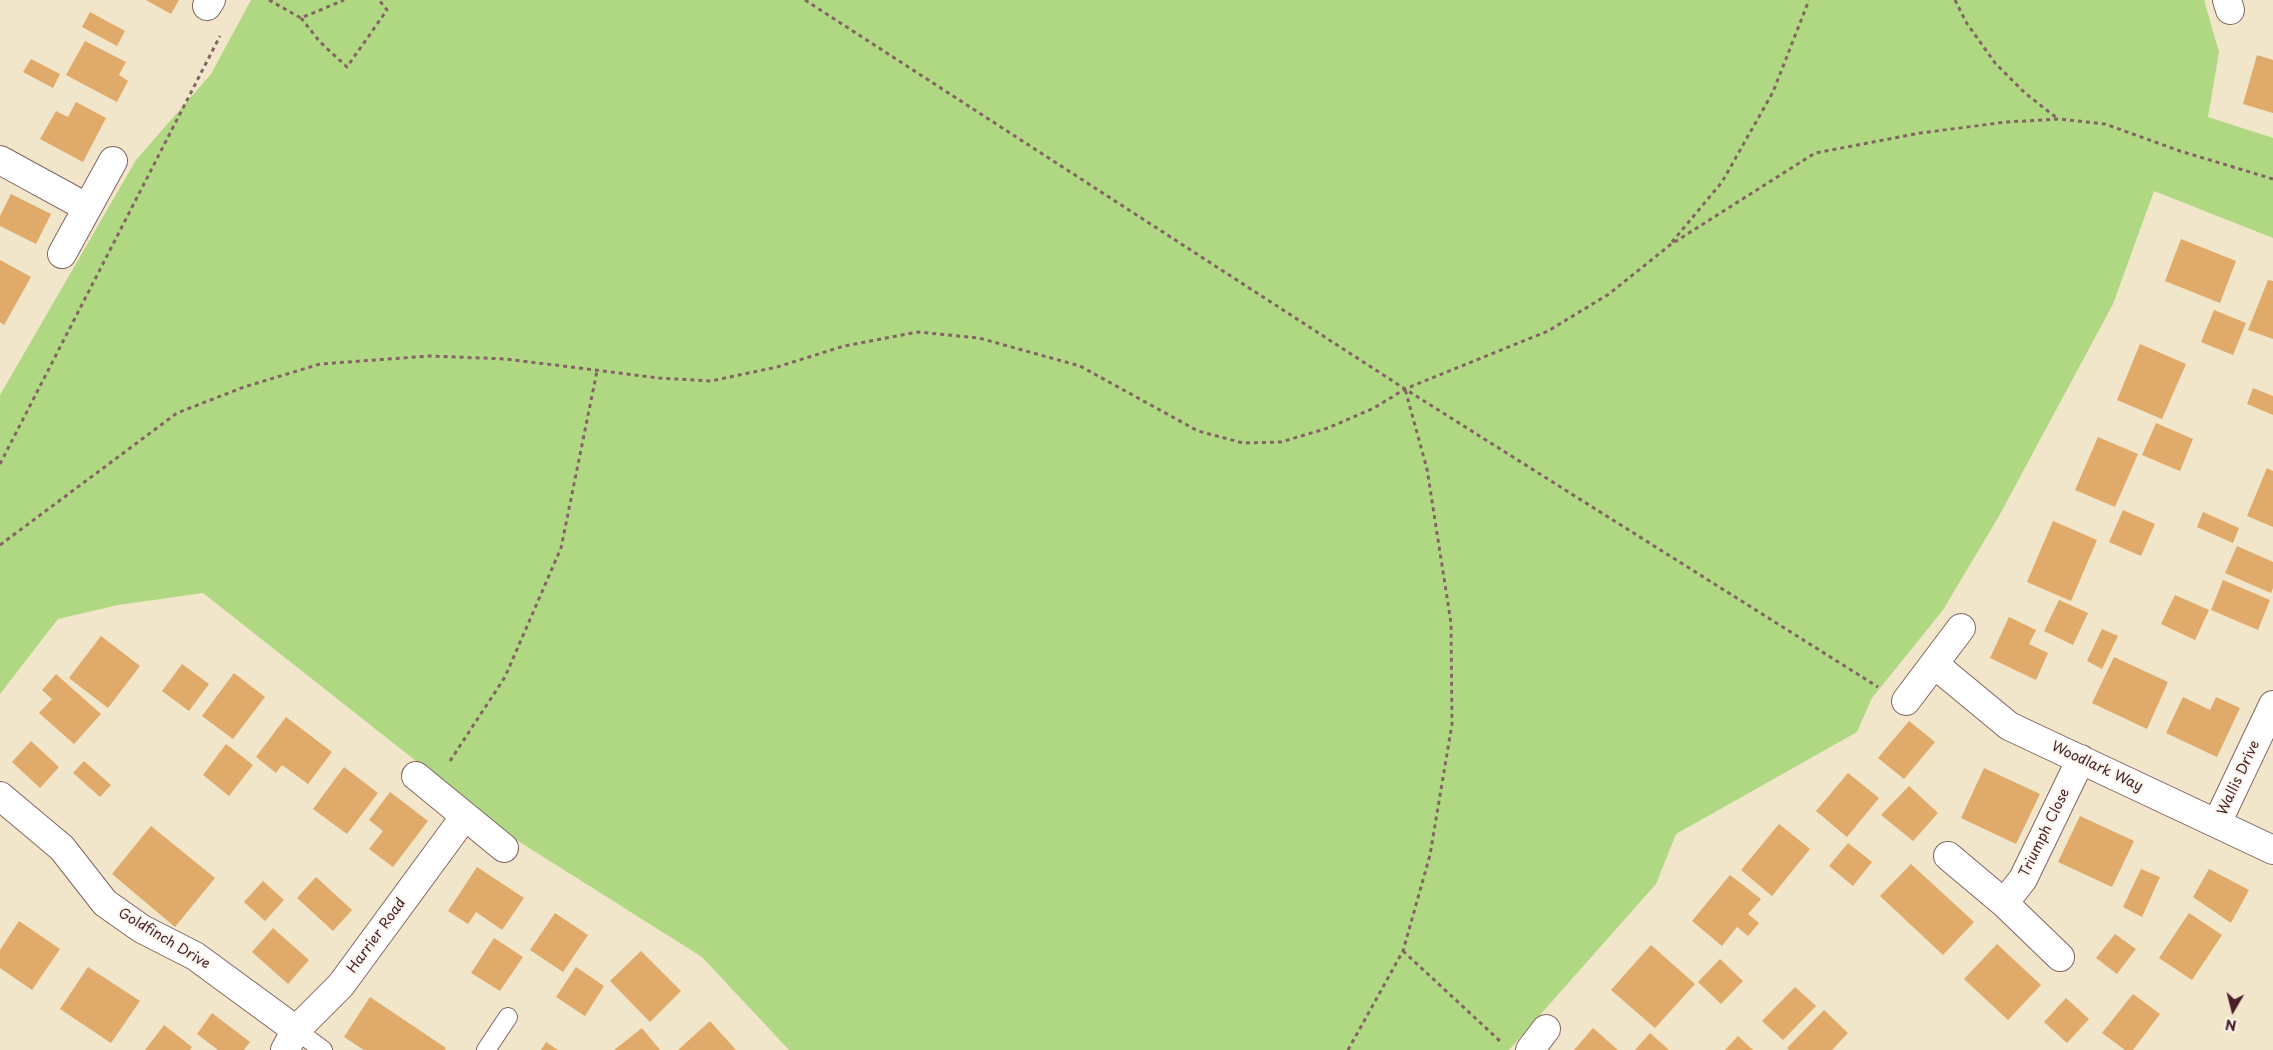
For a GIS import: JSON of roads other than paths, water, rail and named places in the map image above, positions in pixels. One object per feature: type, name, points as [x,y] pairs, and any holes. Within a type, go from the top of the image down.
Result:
[{"type":"street","points":[[0,160],[86,207]]},
{"type":"street","points":[[62,254],[86,207],[113,161]]},
{"type":"street","points":[[1906,701],[1961,628]]},
{"type":"street","name":"Woodlark Way","points":[[1934,664],[2009,726],[2273,850]]},
{"type":"street","name":"Wallis Drive","points":[[2217,823],[2273,705]]},
{"type":"street","name":"Triumph Close","points":[[2004,903],[2023,879],[2081,760]]},
{"type":"street","points":[[424,782],[504,848]]},
{"type":"street","name":"Goldfinch Drive","points":[[0,796],[62,848],[105,903],[142,929],[195,956],[290,1040]]},
{"type":"street","name":"Harrier Road","points":[[290,1040],[341,985],[465,816]]},
{"type":"street","points":[[1948,856],[2004,903],[2060,957]]},
{"type":"street","points":[[1530,1050],[1546,1029]]},
{"type":"lane","points":[[486,1050],[508,1016]]},
{"type":"lane","points":[[290,1040],[323,1050]]}]
